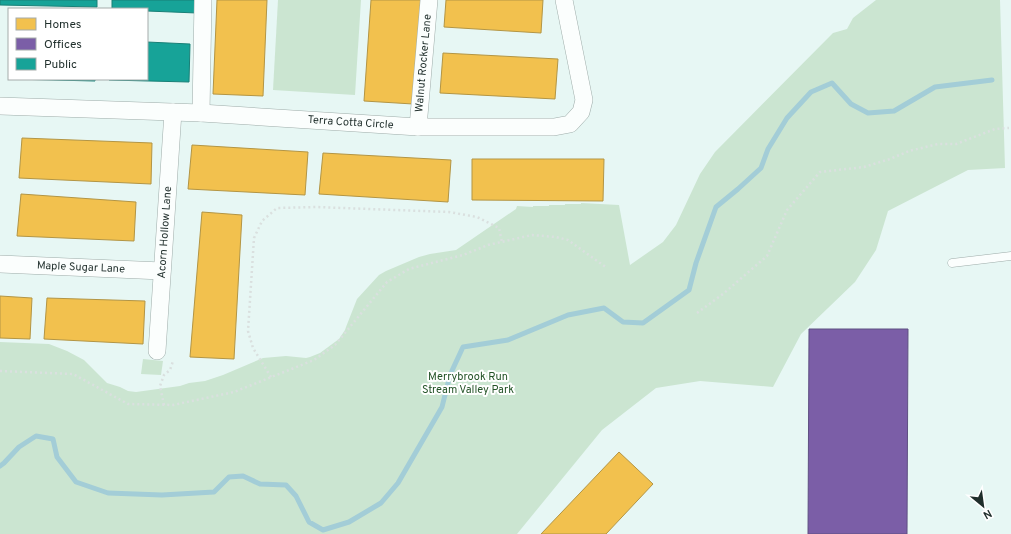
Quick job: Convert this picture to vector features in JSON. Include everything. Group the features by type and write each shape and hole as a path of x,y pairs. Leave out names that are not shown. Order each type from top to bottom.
{"street":[{"path":"201,114 203,0"},
{"name":"Walnut Rocker Lane","path":"418,127 429,0"},
{"name":"Terra Cotta Circle","path":"0,106 173,112 418,127 554,127 570,124 581,112 584,100 564,0"},
{"name":"Acorn Hollow Lane","path":"157,351 173,112"},
{"name":"Maple Sugar Lane","path":"0,264 162,271"}],"lane":[{"path":"952,263 1011,256"}],"path":[{"path":"697,314 767,256 787,210 820,172 864,167 910,151 938,144 956,144 995,130 1009,128"},
{"path":"271,377 253,348 248,331 254,238 262,221 277,208 316,207 449,212 477,217 499,228 502,242"},
{"path":"0,371 73,374 128,404 173,405 234,392 314,360 335,345 387,282 410,269 463,255 488,245 532,235 556,237 568,240 607,268"},
{"path":"164,405 160,386 164,375 170,370 173,361"}],"green space":[{"path":"278,0 361,0 355,95 273,90"},
{"name":"Merrybrook Run Stream Valley Park","path":"876,0 1000,0 1005,168 968,170 888,211 876,250 855,282 801,334 773,387 700,381 656,388 602,430 517,534 0,534 0,342 49,344 84,360 107,383 128,391 136,392 205,381 263,358 286,356 310,357 320,353 339,339 345,330 357,299 379,275 419,257 456,250 516,209 517,206 533,207 581,203 619,205 630,265 663,242 676,225 700,174 715,152 833,33 847,29 853,18"},
{"path":"143,359 163,361 161,375 141,374"}],"building: Homes":[{"path":"217,0 267,0 263,96 213,94"},
{"path":"371,0 421,0 413,104 364,101"},
{"path":"446,0 543,0 541,33 444,27"},
{"path":"443,53 558,59 555,99 440,93"},
{"path":"22,138 152,143 151,184 19,178"},
{"path":"192,145 308,152 305,195 188,189"},
{"path":"323,153 451,160 448,202 319,194"},
{"path":"472,159 604,159 603,201 472,200"},
{"path":"21,194 136,202 134,241 17,236"},
{"path":"202,212 242,215 234,359 190,357"},
{"path":"0,296 32,298 30,339 0,338"},
{"path":"47,298 145,301 143,344 44,339"},
{"path":"619,452 653,484 606,534 541,534"}],"building: Offices":[{"path":"809,329 908,329 907,534 808,534"}],"building: Public":[{"path":"0,0 97,0 97,7 0,5"},
{"path":"112,0 197,0 197,13 148,11 148,8 112,8"},
{"path":"148,42 190,44 189,82 109,80 148,80"},
{"path":"53,80 95,80 95,81"}],"waterway":[{"path":"0,466 19,447 36,436 53,439 57,457 76,482 108,493 162,495 214,492 229,477 243,476 260,484 286,485 296,496 309,522 323,530 349,522 381,503 398,483 442,407 450,375 463,347 508,340 568,315 604,308 623,322 643,323 689,290 696,263 716,207 761,168 768,149 787,118 811,92 832,83 851,104 868,113 894,111 935,87 992,80"}]}
